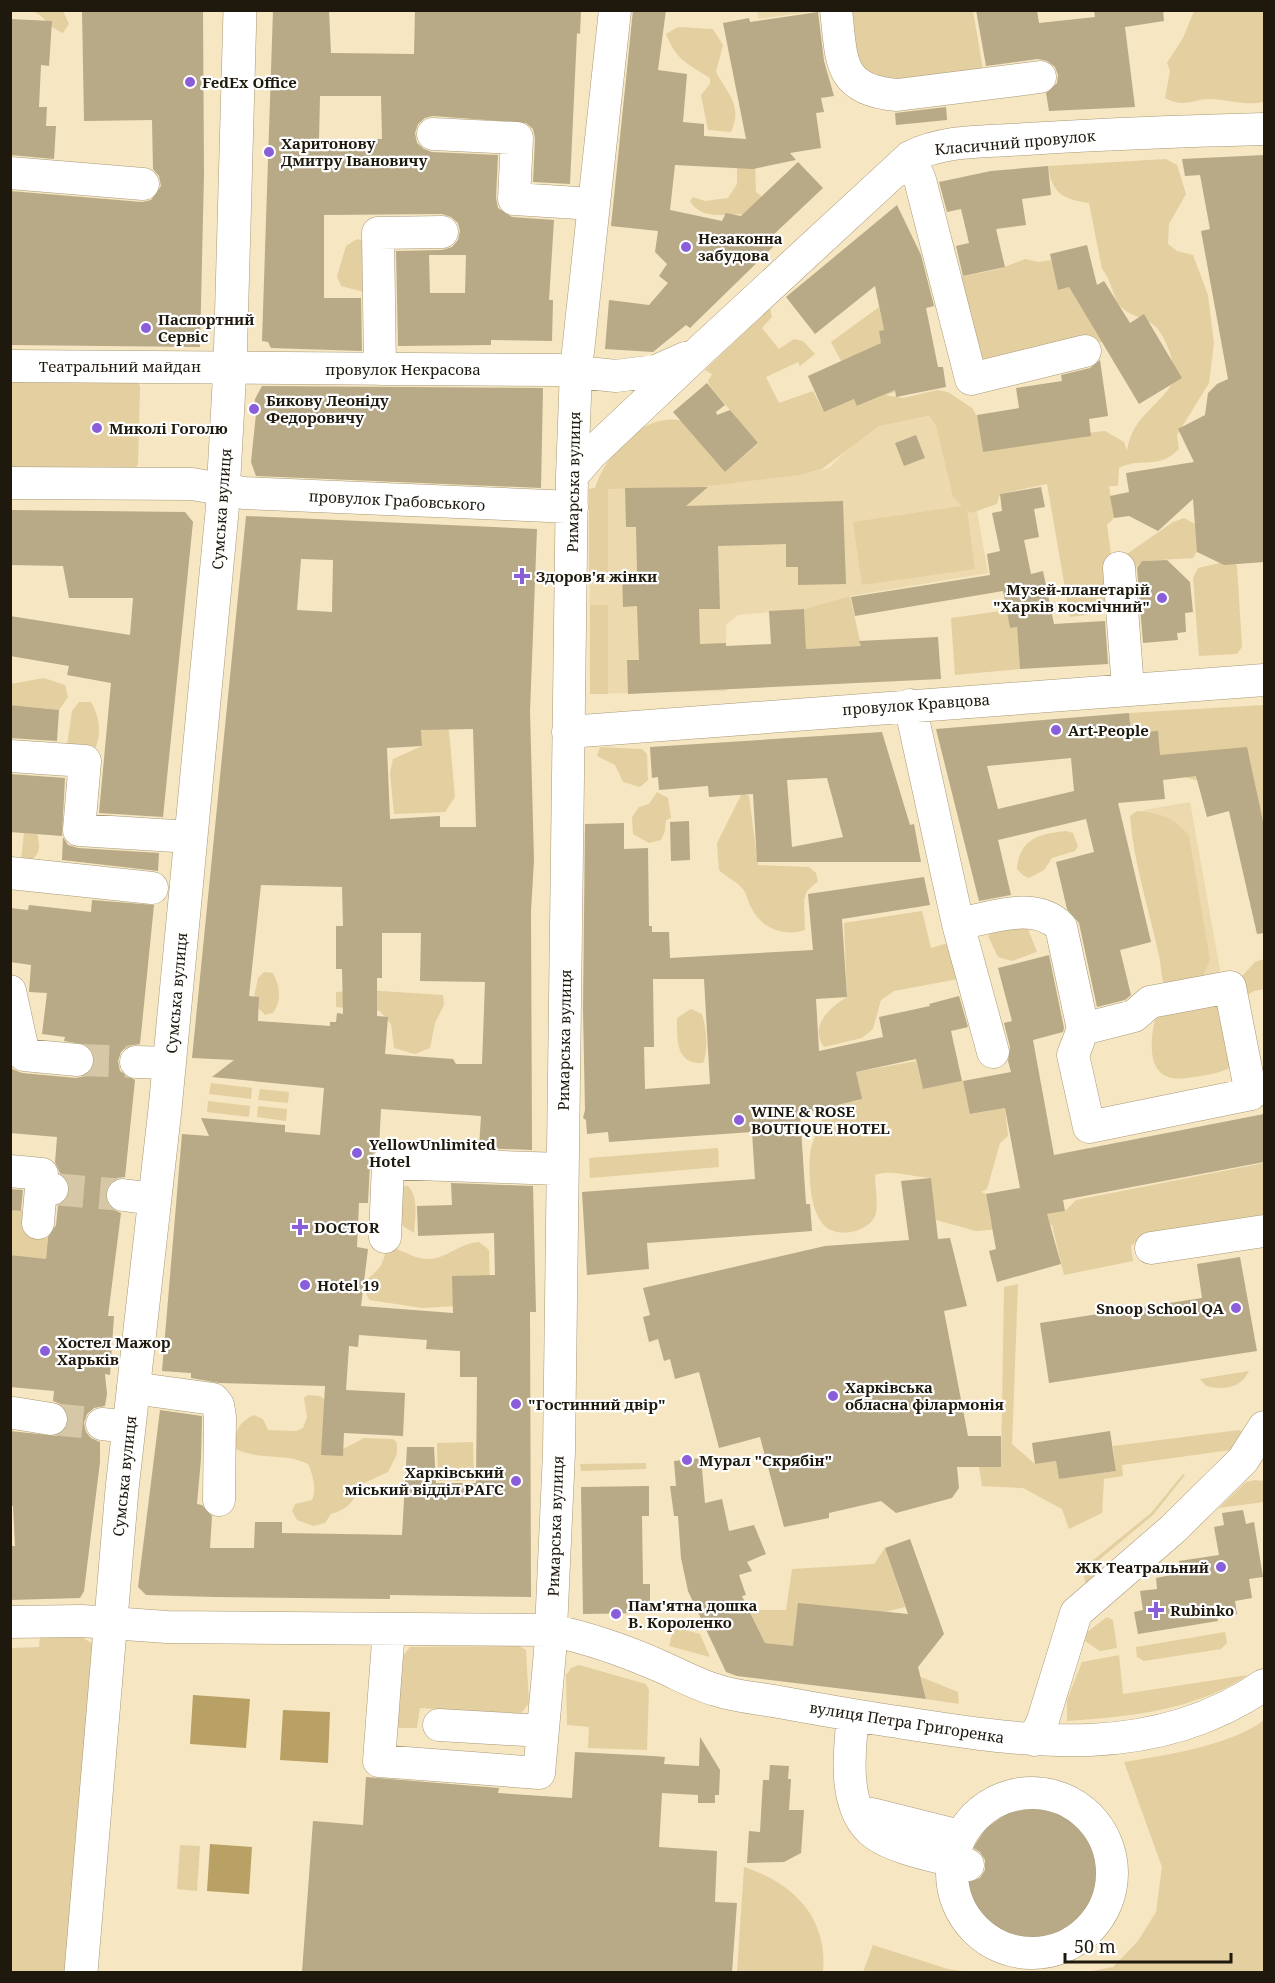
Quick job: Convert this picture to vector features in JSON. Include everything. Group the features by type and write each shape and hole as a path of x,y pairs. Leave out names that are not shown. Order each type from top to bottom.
{"main road":[{"name":"Сумська вулиця","path":"81,1972 110,1623 115,1426 133,1388 139,1197 169,1063 165,890 190,837 223,491 230,367 240,10"}],"street":[{"name":"Римарська вулиця","path":"389,1629 379,1761 539,1773 550,1630 559,1452 572,476 576,370 615,10"},
{"path":"836,10 846,71 850,78 877,93 897,95 1040,77"},
{"name":"Класичний провулок","path":"572,476 591,454 700,351 910,157 926,150 955,144 1125,133 1264,129"},
{"path":"433,134 517,138 514,200 594,204"},
{"path":"910,157 920,180 971,379 1085,351"},
{"path":"10,173 143,184"},
{"path":"380,369 378,233 442,232"},
{"name":"Класичний провулок","path":"576,370 616,376 656,371 700,351"},
{"name":"Театральний майдан","path":"10,366 230,367"},
{"name":"провулок Некрасова","path":"230,367 576,370"},
{"path":"10,483 192,484 223,491"},
{"name":"провулок Грабовського","path":"223,491 572,507"},
{"path":"1119,568 1128,689"},
{"name":"провулок Кравцова","path":"568,732 1264,680"},
{"path":"910,705 958,924 993,1052"},
{"path":"10,756 85,761 79,830 190,837"},
{"path":"10,873 165,890"},
{"path":"958,924 1036,912 1053,919 1062,927 1083,1029 1073,1055 1089,1127 1251,1094 1230,987 1150,1002 1134,1017 1083,1029"},
{"path":"10,991 24,1055 77,1060"},
{"path":"136,1062 169,1063"},
{"path":"385,1237 388,1163 562,1169"},
{"path":"10,1171 42,1174 47,1189 38,1223"},
{"path":"1151,1248 1264,1231"},
{"path":"133,1388 213,1399 218,1405 220,1417 219,1500"},
{"path":"14,1413 51,1419"},
{"path":"1034,1740 1043,1720 1076,1613 1173,1529 1230,1473 1243,1460 1264,1427"},
{"path":"10,1622 110,1623 166,1627 550,1630"},
{"name":"вулиця Петра Григоренка","path":"550,1630 574,1634 717,1691 853,1716 1034,1740 1082,1742 1152,1734 1222,1710 1264,1685"},
{"path":"853,1716 851,1783 856,1804 868,1828 877,1835 961,1851"},
{"path":"439,1725 542,1731"},
{"path":"1025,1792 1051,1795 1084,1812 1108,1846 1113,1867 1112,1887 1098,1921 1080,1937 1060,1949 1036,1952 1006,1948 978,1932 960,1910 950,1878 961,1851 982,1811 1004,1798 1025,1792"}],"shaded area":[{"path":"757,10 816,11 759,19"},
{"path":"32,11 63,11 69,24 63,33"},
{"path":"842,11 973,11 984,75 887,88 857,77"},
{"path":"1194,11 1264,11 1264,102 1244,103 1206,99 1178,103 1165,98 1170,71 1167,63 1183,38"},
{"path":"678,27 713,29 723,45 716,72 735,107 731,132 708,130 701,95 710,84 710,78 689,65 674,50 666,34"},
{"path":"1166,159 1177,165 1186,194 1169,224 1168,244 1177,251 1193,255 1208,295 1214,343 1209,383 1177,435 1179,449 1164,460 1135,463 1119,468 1118,486 1109,486 1114,518 1107,525 1119,611 1070,617 1047,484 1000,494 997,504 971,513 967,510 975,569 862,585 853,522 962,506 953,497 936,425 929,416 879,426 822,469 800,475 700,487 608,489 608,575 589,576 589,489 595,488 608,462 629,438 654,422 683,421 725,472 758,444 710,386 708,381 712,374 705,370 770,308 772,317 762,328 779,349 794,339 803,341 815,354 800,366 798,362 766,377 779,403 813,391 824,412 854,399 858,406 881,396 841,361 831,342 879,307 884,330 879,331 886,365 890,364 895,392 886,395 903,398 937,390 948,392 972,408 978,418 983,452 1005,442 1105,431 1124,442 1127,451 1138,423 1173,381 1171,356 1156,327 1123,309 1118,303 1102,269 1089,203 1065,197 1060,193 1052,183 1048,166"},
{"path":"755,162 756,192 769,202 755,226 740,214 712,215 700,211 690,201 693,197 705,201 728,198 737,184 737,166"},
{"path":"357,239 367,242 364,292 341,286 337,276 346,246"},
{"path":"1025,259 1039,262 1051,260 1055,275 1069,287 1102,342 986,370 979,369 955,278 999,269"},
{"path":"11,378 137,382 140,386 138,464 135,470 11,472"},
{"path":"959,411 988,573 850,596 804,609 738,615 726,625 727,691 590,694 589,489 800,475 829,468 854,443 881,425"},
{"path":"1184,518 1199,526 1201,545 1193,558 1142,561 1131,573 1124,556 1173,522"},
{"path":"1228,561 1234,562 1237,566 1242,647 1237,654 1199,656 1193,578 1198,568"},
{"path":"850,596 861,646 806,649 804,609"},
{"path":"590,605 608,605 608,694 590,694"},
{"path":"1007,610 1010,628 1017,627 1020,669 955,675 951,618"},
{"path":"44,678 65,685 68,697 59,710 11,705 11,684"},
{"path":"79,702 91,702 96,714 99,732 94,751 67,745 72,711"},
{"path":"1264,705 1264,906 1241,828 1206,783 1166,772 1131,735 1129,713"},
{"path":"426,720 448,720 455,797 445,812 394,814 390,773 393,759 422,746 421,732"},
{"path":"600,747 642,749 647,754 648,780 640,787 623,782 615,765 597,756"},
{"path":"657,792 668,798 671,818 666,820 661,840 649,843 633,834 632,817 639,807 649,804"},
{"path":"742,793 749,796 758,865 809,867 816,873 818,881 807,891 804,900 805,930 782,932 762,922 756,916 742,888 719,870 717,843"},
{"path":"1190,802 1221,976 1174,984 1144,810"},
{"path":"1137,811 1152,813 1173,821 1189,836 1210,960 1198,987 1166,988 1164,984 1132,834 1130,816"},
{"path":"1066,831 1073,833 1078,846 1075,851 1052,858 1044,870 1029,878 1017,869 1022,850 1032,840 1039,836"},
{"path":"24,833 37,834 38,838 38,853 30,861 21,860"},
{"path":"922,911 931,948 951,942 958,979 894,991 881,1000 873,1029 862,1038 824,1047 819,1032 823,1018 847,997 844,923"},
{"path":"1015,925 1028,929 1037,952 1012,961 998,957 988,936 999,927"},
{"path":"1264,959 1264,989 1254,991 1244,997 1237,1064 1219,1072 1190,1078 1175,1079 1163,1075 1157,1069 1152,1052 1156,1016 1234,985 1255,962"},
{"path":"264,972 273,973 279,993 278,1003 273,1013 265,1015 253,1002 258,978"},
{"path":"366,990 443,995 444,1005 435,1023 430,1048 415,1054 394,1048 391,1024 380,1011 336,1007 336,992"},
{"path":"691,1009 702,1014 706,1032 703,1063 687,1060 682,1055 678,1042 677,1018"},
{"path":"916,1061 923,1089 963,1081 972,1114 1005,1108 1008,1136 1000,1143 987,1189 981,1192 986,1194 991,1224 1065,1211 1076,1200 1264,1163 1264,1216 1139,1239 1131,1246 1133,1261 1064,1275 1052,1225 976,1231 936,1220 931,1178 881,1173 875,1175 877,1199 873,1220 852,1232 843,1233 828,1228 822,1223 814,1208 810,1172 811,1149 827,1107 860,1100 856,1072"},
{"path":"211,1083 252,1088 251,1099 209,1094"},
{"path":"260,1089 289,1092 288,1103 258,1100"},
{"path":"208,1101 250,1106 249,1117 207,1112"},
{"path":"258,1106 287,1109 286,1121 257,1117"},
{"path":"718,1148 719,1167 590,1178 589,1158"},
{"path":"10,1178 27,1179 48,1229 46,1261 11,1255 11,1210 23,1211 26,1189 11,1187"},
{"path":"408,1186 415,1202 414,1233 398,1223 400,1187"},
{"path":"479,1242 489,1250 490,1289 474,1305 422,1308 370,1300 366,1293 365,1284 381,1265 387,1246 419,1258 429,1259"},
{"path":"1018,1284 1012,1444 1035,1464 1056,1461 1059,1479 1116,1471 1113,1446 1239,1430 1245,1434 1238,1449 1122,1465 1123,1476 1104,1479 1102,1513 1069,1529 1062,1509 1023,1488 982,1486 979,1467 1001,1467 1004,1287"},
{"path":"1249,1371 1241,1382 1225,1388 1206,1386 1200,1379"},
{"path":"308,1395 320,1396 328,1402 334,1445 343,1449 364,1438 393,1439 397,1443 397,1454 388,1472 362,1484 347,1507 331,1514 325,1523 313,1526 297,1520 292,1511 295,1504 312,1500 314,1482 308,1464 290,1458 254,1455 236,1449 238,1428 254,1415 263,1419 268,1430 296,1431 303,1428 307,1417 304,1398"},
{"path":"473,1442 474,1481 438,1481 437,1443"},
{"path":"646,1463 646,1469 581,1471 580,1464"},
{"path":"1183,1474 1185,1475 1153,1515 1093,1565 1105,1579 1088,1593 1082,1569 1151,1513"},
{"path":"1264,1481 1264,1502 1219,1508 1246,1482"},
{"path":"885,1548 905,1607 885,1612 816,1605 793,1646 765,1643 749,1610 786,1610 792,1569 874,1564"},
{"path":"1107,1617 1113,1620 1117,1648 1100,1651 1085,1641 1087,1632"},
{"path":"674,1627 700,1634 710,1657 669,1646"},
{"path":"1225,1632 1227,1643 1221,1649 1144,1661 1137,1657 1136,1647"},
{"path":"40,1636 79,1636 92,1643 93,1651 66,1972 11,1972 11,1648 39,1647"},
{"path":"519,1646 526,1650 529,1703 519,1716 420,1708 417,1728 397,1728 400,1660 410,1647"},
{"path":"1119,1655 1123,1694 1248,1675 1206,1696 1161,1710 1067,1721 1067,1700 1082,1662"},
{"path":"579,1665 646,1684 649,1690 647,1750 588,1748 589,1727 567,1725 566,1675 571,1668"},
{"path":"921,1677 958,1692 959,1704 926,1699"},
{"path":"193,1695 250,1699 246,1748 190,1744"},
{"path":"283,1710 330,1712 328,1763 280,1760"},
{"path":"1264,1720 1264,1972 1087,1972 1113,1967 1138,1941 1156,1912 1162,1867 1124,1762 1216,1743 1234,1737"},
{"path":"210,1844 252,1847 249,1894 207,1891"},
{"path":"180,1845 200,1846 197,1891 177,1889"},
{"path":"744,1867 778,1882 804,1905 820,1935 823,1972 737,1972"},
{"path":"873,1945 948,1969 969,1972 863,1972"}],"building":[{"path":"82,10 203,10 204,174 200,347 10,345 10,191 142,202 151,200 161,186 159,176 153,169 152,120 84,121"},
{"path":"273,10 329,10 331,53 414,54 415,10 581,10 580,34 577,33 570,184 533,182 535,138 533,129 526,123 433,116 425,118 418,124 415,133 417,143 432,152 498,155 496,198 498,208 512,217 554,220 549,300 553,300 552,341 491,340 491,345 398,346 396,251 442,250 452,247 458,240 460,231 458,223 442,214 324,215 324,298 361,298 362,351 271,348 268,342 262,341","holes":["320,96 381,96 382,139 319,140","429,255 466,255 465,293 430,293"]},
{"path":"633,10 666,10 658,70 687,74 683,122 704,124 704,136 746,139 723,23 749,18 750,22 818,12 824,61 834,96 821,98 824,112 816,113 821,148 790,153 796,160 753,169 675,165 670,210 722,221 726,213 741,216 798,162 823,188 770,238 776,244 690,328 686,325 653,352 605,349 609,300 649,305 668,283 659,276 667,264 655,252 658,231 611,226"},
{"path":"976,10 1037,10 1039,23 1095,17 1094,10 1163,10 1164,21 1125,27 1135,107 1049,111 1046,93 1057,83 1058,75 1055,67 1047,61 1038,59 986,66"},
{"path":"10,19 52,21 49,66 41,65 39,107 47,107 46,126 56,126 54,159 10,155"},
{"path":"946,107 947,120 896,125 895,113"},
{"path":"1264,155 1264,562 1224,565 1197,552 1193,499 1158,531 1129,516 1114,518 1110,496 1129,492 1126,473 1194,462 1178,429 1205,415 1208,393 1217,384 1228,379 1201,231 1210,229 1200,175 1185,176 1182,159"},
{"path":"1048,166 1051,195 1022,199 1026,225 996,229 1005,267 963,276 956,246 969,243 961,209 947,212 939,182 991,171"},
{"path":"897,205 921,255 934,306 926,308 938,367 943,367 946,387 896,397 895,390 857,406 854,399 824,412 808,376 881,343 879,331 884,330 875,286 815,334 786,297"},
{"path":"1087,245 1097,285 1104,281 1130,323 1144,314 1182,378 1139,404 1069,287 1058,290 1050,254"},
{"path":"1100,360 1108,416 1089,419 1091,436 983,452 977,415 1019,408 1016,388 1062,381 1061,375 1090,368"},
{"path":"707,383 725,405 716,412 717,415 730,410 758,443 725,472 673,412"},
{"path":"262,386 543,388 541,488 256,476 251,462 256,414 254,414 255,399"},
{"path":"916,435 925,458 904,466 895,443"},
{"path":"708,487 686,506 843,501 846,584 798,585 798,567 786,567 786,544 718,546 720,609 699,609 700,644 726,643 726,646 771,644 769,611 804,609 806,649 861,646 859,641 938,637 941,679 628,694 627,660 639,660 637,606 623,607 622,572 637,572 636,527 626,527 625,488"},
{"path":"1041,487 1045,507 1034,509 1039,537 1024,540 1031,574 1043,571 1054,624 1105,621 1108,664 1020,669 1017,627 1010,628 1003,591 855,616 851,597 990,575 987,554 1000,551 992,513 1002,511 1000,494"},
{"path":"10,510 185,512 193,522 163,817 99,813 111,683 67,675 69,666 10,656 10,616 130,635 133,598 69,598 63,566 10,565"},
{"path":"246,516 537,529 530,711 534,860 531,911 532,1150 479,1148 481,1116 381,1109 379,1148 373,1154 370,1162 368,1203 359,1203 357,1247 368,1249 361,1306 453,1313 452,1276 495,1275 494,1233 418,1236 417,1206 452,1205 451,1183 533,1186 536,1312 530,1312 531,1597 390,1595 390,1599 214,1597 146,1595 138,1587 160,1410 202,1416 197,1504 202,1505 212,1516 210,1548 254,1548 255,1522 282,1522 282,1533 402,1535 407,1447 434,1447 436,1483 476,1483 477,1377 460,1377 460,1351 426,1349 427,1340 359,1335 358,1347 349,1346 346,1390 405,1393 403,1436 344,1433 343,1456 321,1455 325,1386 219,1383 191,1378 191,1373 162,1371 182,1134 209,1136 201,1118 285,1125 285,1132 320,1135 324,1088 212,1077 234,1060 192,1058","holes":["301,559 333,560 332,612 297,610","473,729 476,827 440,827 440,816 390,819 387,748 422,746 421,730","261,885 342,887 343,926 336,926 336,969 342,969 343,1014 337,1013 336,1022 330,1022 330,1026 258,1021 259,997 249,996","382,933 421,933 420,981 485,982 482,1064 456,1064 453,1059 385,1054 388,1017 377,1016 377,978 382,978"]},
{"name":"Музей-планетарій \"Харків космічний\"","path":"1167,560 1190,582 1193,612 1185,613 1186,632 1177,633 1178,640 1143,643 1137,568 1142,561"},
{"path":"10,705 59,710 57,741 10,738"},
{"path":"1129,713 1131,733 1158,731 1160,755 1247,747 1264,826 1264,933 1257,934 1229,811 1207,817 1196,776 1163,780 1165,799 1118,803 1151,942 1120,950 1131,995 1125,1000 1097,1007 1079,923 1067,909 1056,862 1094,852 1086,819 998,840 1011,895 979,901 936,729","holes":["1071,758 1074,791 998,809 987,766"]},
{"path":"882,732 910,825 914,824 921,862 757,862 753,794 709,797 708,786 659,790 658,777 652,778 650,747","holes":["827,778 843,837 792,847 787,780"]},
{"path":"10,774 65,778 62,836 10,832"},
{"path":"689,821 690,860 671,861 670,822"},
{"path":"624,823 624,849 648,848 649,926 652,926 652,932 669,932 670,958 813,950 808,894 924,877 930,905 842,919 847,997 816,999 819,1051 883,1037 879,1017 930,1006 929,1004 959,996 968,1027 951,1031 962,1081 923,1089 916,1059 856,1072 862,1099 800,1114 806,1204 810,1204 812,1231 647,1243 649,1269 587,1275 582,1192 755,1179 752,1132 609,1142 608,1132 587,1134 586,1120 583,1118 585,1110 583,1009 585,824","holes":["653,979 704,979 710,1084 645,1089 644,1047 654,1047"]},
{"path":"63,837 68,845 78,848 159,853 158,871 62,860"},
{"path":"92,900 154,905 140,1044 127,1046 121,1052 118,1061 120,1071 135,1080 125,1177 117,1178 109,1184 105,1193 112,1209 121,1213 108,1316 114,1316 110,1375 105,1374 107,1394 105,1406 94,1408 87,1414 84,1423 86,1432 91,1438 100,1442 100,1462 84,1591 80,1598 10,1600 10,1546 15,1546 13,1506 10,1505 10,1431 57,1436 65,1430 69,1421 68,1413 63,1405 53,1401 54,1391 10,1387 10,1255 46,1259 48,1237 56,1225 58,1206 66,1200 70,1190 68,1181 60,1173 55,1162 57,1137 10,1133 10,1068 22,1073 76,1078 85,1076 91,1071 95,1061 93,1052 87,1045 64,1041 65,1037 42,1034 47,993 29,992 31,965 10,962 10,908 28,910 29,905 91,912"},
{"path":"1049,955 1064,1028 1063,1032 1033,1040 1054,1155 1264,1114 1264,1162 1063,1200 1065,1211 1047,1214 1061,1264 997,1282 989,1251 996,1249 986,1194 1020,1188 1005,1108 970,1114 963,1081 1011,1072 1008,1061 1010,1047 1004,1023 1012,1021 998,968"},
{"name":"Харківська обласна філармонія","path":"931,1178 938,1239 950,1238 967,1306 944,1311 968,1436 1001,1436 1001,1467 957,1467 959,1488 952,1498 896,1513 881,1501 829,1513 829,1518 784,1527 760,1437 719,1448 699,1372 675,1379 670,1359 664,1361 658,1339 649,1342 643,1317 650,1315 643,1288 825,1246 909,1240 901,1181"},
{"path":"10,1189 23,1190 21,1211 10,1210"},
{"path":"1240,1257 1257,1351 1049,1383 1040,1323 1202,1298 1197,1264"},
{"path":"1110,1431 1116,1471 1059,1479 1056,1461 1035,1464 1032,1443"},
{"path":"701,1458 705,1503 722,1499 729,1531 754,1525 766,1554 747,1562 752,1571 739,1575 746,1595 742,1596 765,1643 793,1646 798,1603 908,1614 885,1548 910,1539 944,1634 918,1667 926,1699 737,1676 726,1672 688,1591 681,1558 678,1516 674,1516 670,1486 676,1486 674,1461"},
{"path":"649,1486 649,1516 642,1516 643,1584 650,1584 650,1613 583,1614 581,1487"},
{"name":"ЖК Театральний","path":"1243,1510 1246,1524 1254,1522 1263,1577 1249,1579 1252,1598 1235,1601 1237,1614 1217,1617 1218,1621 1138,1634 1134,1612 1143,1610 1140,1591 1157,1589 1156,1578 1181,1573 1179,1561 1219,1555 1214,1527 1224,1525 1222,1513"},
{"path":"700,1737 720,1770 719,1795 715,1795 715,1803 698,1803 698,1795 662,1793 659,1847 717,1851 715,1902 737,1903 732,1972 302,1972 313,1821 363,1825 366,1777 499,1788 498,1793 572,1798 575,1752 665,1757 664,1764 699,1766"},
{"path":"770,1765 789,1766 788,1779 791,1779 789,1810 804,1810 801,1853 784,1862 747,1863 749,1831 760,1832 763,1780 769,1780"},
{"path":"1034,1808 1060,1813 1082,1828 1097,1850 1101,1876 1095,1902 1079,1923 1057,1937 1030,1941 1005,1934 984,1918 971,1898 968,1882 980,1878 985,1870 985,1860 980,1852 973,1848 986,1828 1008,1813"}],"tunnel":[{"path":"77,1060 136,1062"},
{"path":"52,1189 123,1195"},
{"path":"51,1419 102,1424"}],"place":[{"name":"FedEx Office","path":"190,82"},
{"name":"Харитонову Дмитру Івановичу","path":"269,152"},
{"name":"Незаконна забудова","path":"686,247"},
{"name":"Паспортний Сервіс","path":"146,328"},
{"name":"Бикову Леоніду Федоровичу","path":"254,409"},
{"name":"Миколі Гоголю","path":"97,428"},
{"name":"Здоров'я жінки","path":"522,576"},
{"name":"Музей-планетарій \"Харків космічний\"","path":"1162,598"},
{"name":"Art-People","path":"1056,730"},
{"name":"WINE & ROSE BOUTIQUE HOTEL","path":"739,1120"},
{"name":"YellowUnlimited Hotel","path":"357,1153"},
{"name":"DOCTOR","path":"300,1227"},
{"name":"Hotel 19","path":"305,1285"},
{"name":"Snoop School QA","path":"1236,1308"},
{"name":"Хостел Мажор Харьків","path":"45,1351"},
{"name":"Харківська обласна філармонія","path":"833,1396"},
{"name":"\"Гостинний двір\"","path":"516,1404"},
{"name":"Мурал \"Скрябiн\"","path":"687,1460"},
{"name":"Харківський міський відділ РАГС","path":"516,1481"},
{"name":"ЖК Театральний","path":"1221,1567"},
{"name":"Rubinko","path":"1156,1610"},
{"name":"Пам'ятна дошка В. Короленко","path":"616,1614"}]}
